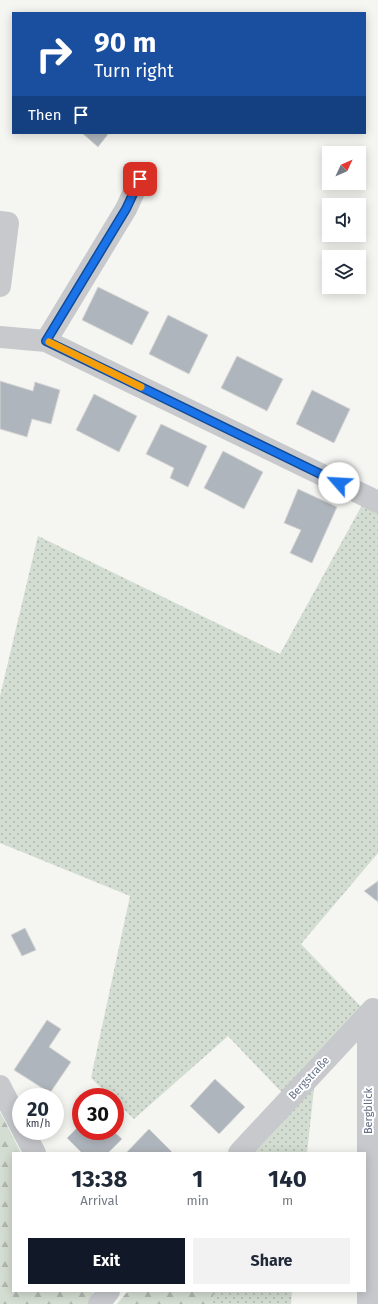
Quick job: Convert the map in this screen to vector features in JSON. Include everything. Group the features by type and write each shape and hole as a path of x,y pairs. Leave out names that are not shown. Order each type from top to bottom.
{"street":[{"path":"46,341 126,209 140,179"},
{"path":"0,222 8,223 0,286"},
{"path":"0,337 46,341 378,502"},
{"name":"Bergstraße","path":"240,1152 373,1009"},
{"name":"Bergblick","path":"368,1304 373,1009"},
{"path":"0,1086 12,1109"},
{"path":"28,1140 34,1152"},
{"path":"99,1304 109,1292"}],"green space":[{"path":"367,496 378,502 378,853 301,944 368,1014 316,1070 307,1152 249,1152 289,1100 228,1036 134,1119 124,1110 124,1088 102,1088 91,1078 130,896 0,843 0,696 38,536 280,654"},
{"path":"0,1112 12,1135 12,1140 14,1140 20,1152 12,1152 12,1292 92,1292 103,1304 0,1304"},
{"path":"127,1292 214,1292 211,1304 117,1304"},
{"path":"214,1292 292,1292 291,1304 211,1304"}],"building":[{"path":"83,134 108,134 98,147"},
{"path":"98,287 149,312 132,345 82,320"},
{"path":"168,315 208,335 189,374 149,354"},
{"path":"237,356 283,379 267,411 221,388"},
{"path":"0,381 33,391 35,382 60,390 51,424 32,419 27,437 0,429"},
{"path":"312,390 350,409 334,443 296,424"},
{"path":"94,394 137,416 119,452 76,430"},
{"path":"161,424 207,446 188,487 170,478 174,468 146,454"},
{"path":"223,451 263,472 244,509 204,488"},
{"path":"298,489 337,507 312,563 290,553 301,530 284,523"},
{"path":"378,881 378,902 364,891"},
{"path":"25,928 36,950 22,956 11,935"},
{"path":"47,1020 61,1029 49,1047 71,1062 53,1088 42,1088 14,1070"},
{"path":"215,1079 245,1107 219,1134 190,1106"},
{"path":"149,1129 172,1152 127,1152"},
{"path":"72,1133 72,1140 121,1140 109,1152 81,1152 67,1138"}],"slow traffic":[{"path":"49,342 141,387"}],"route":[{"path":"140,179 126,209 46,341 339,483"}]}
